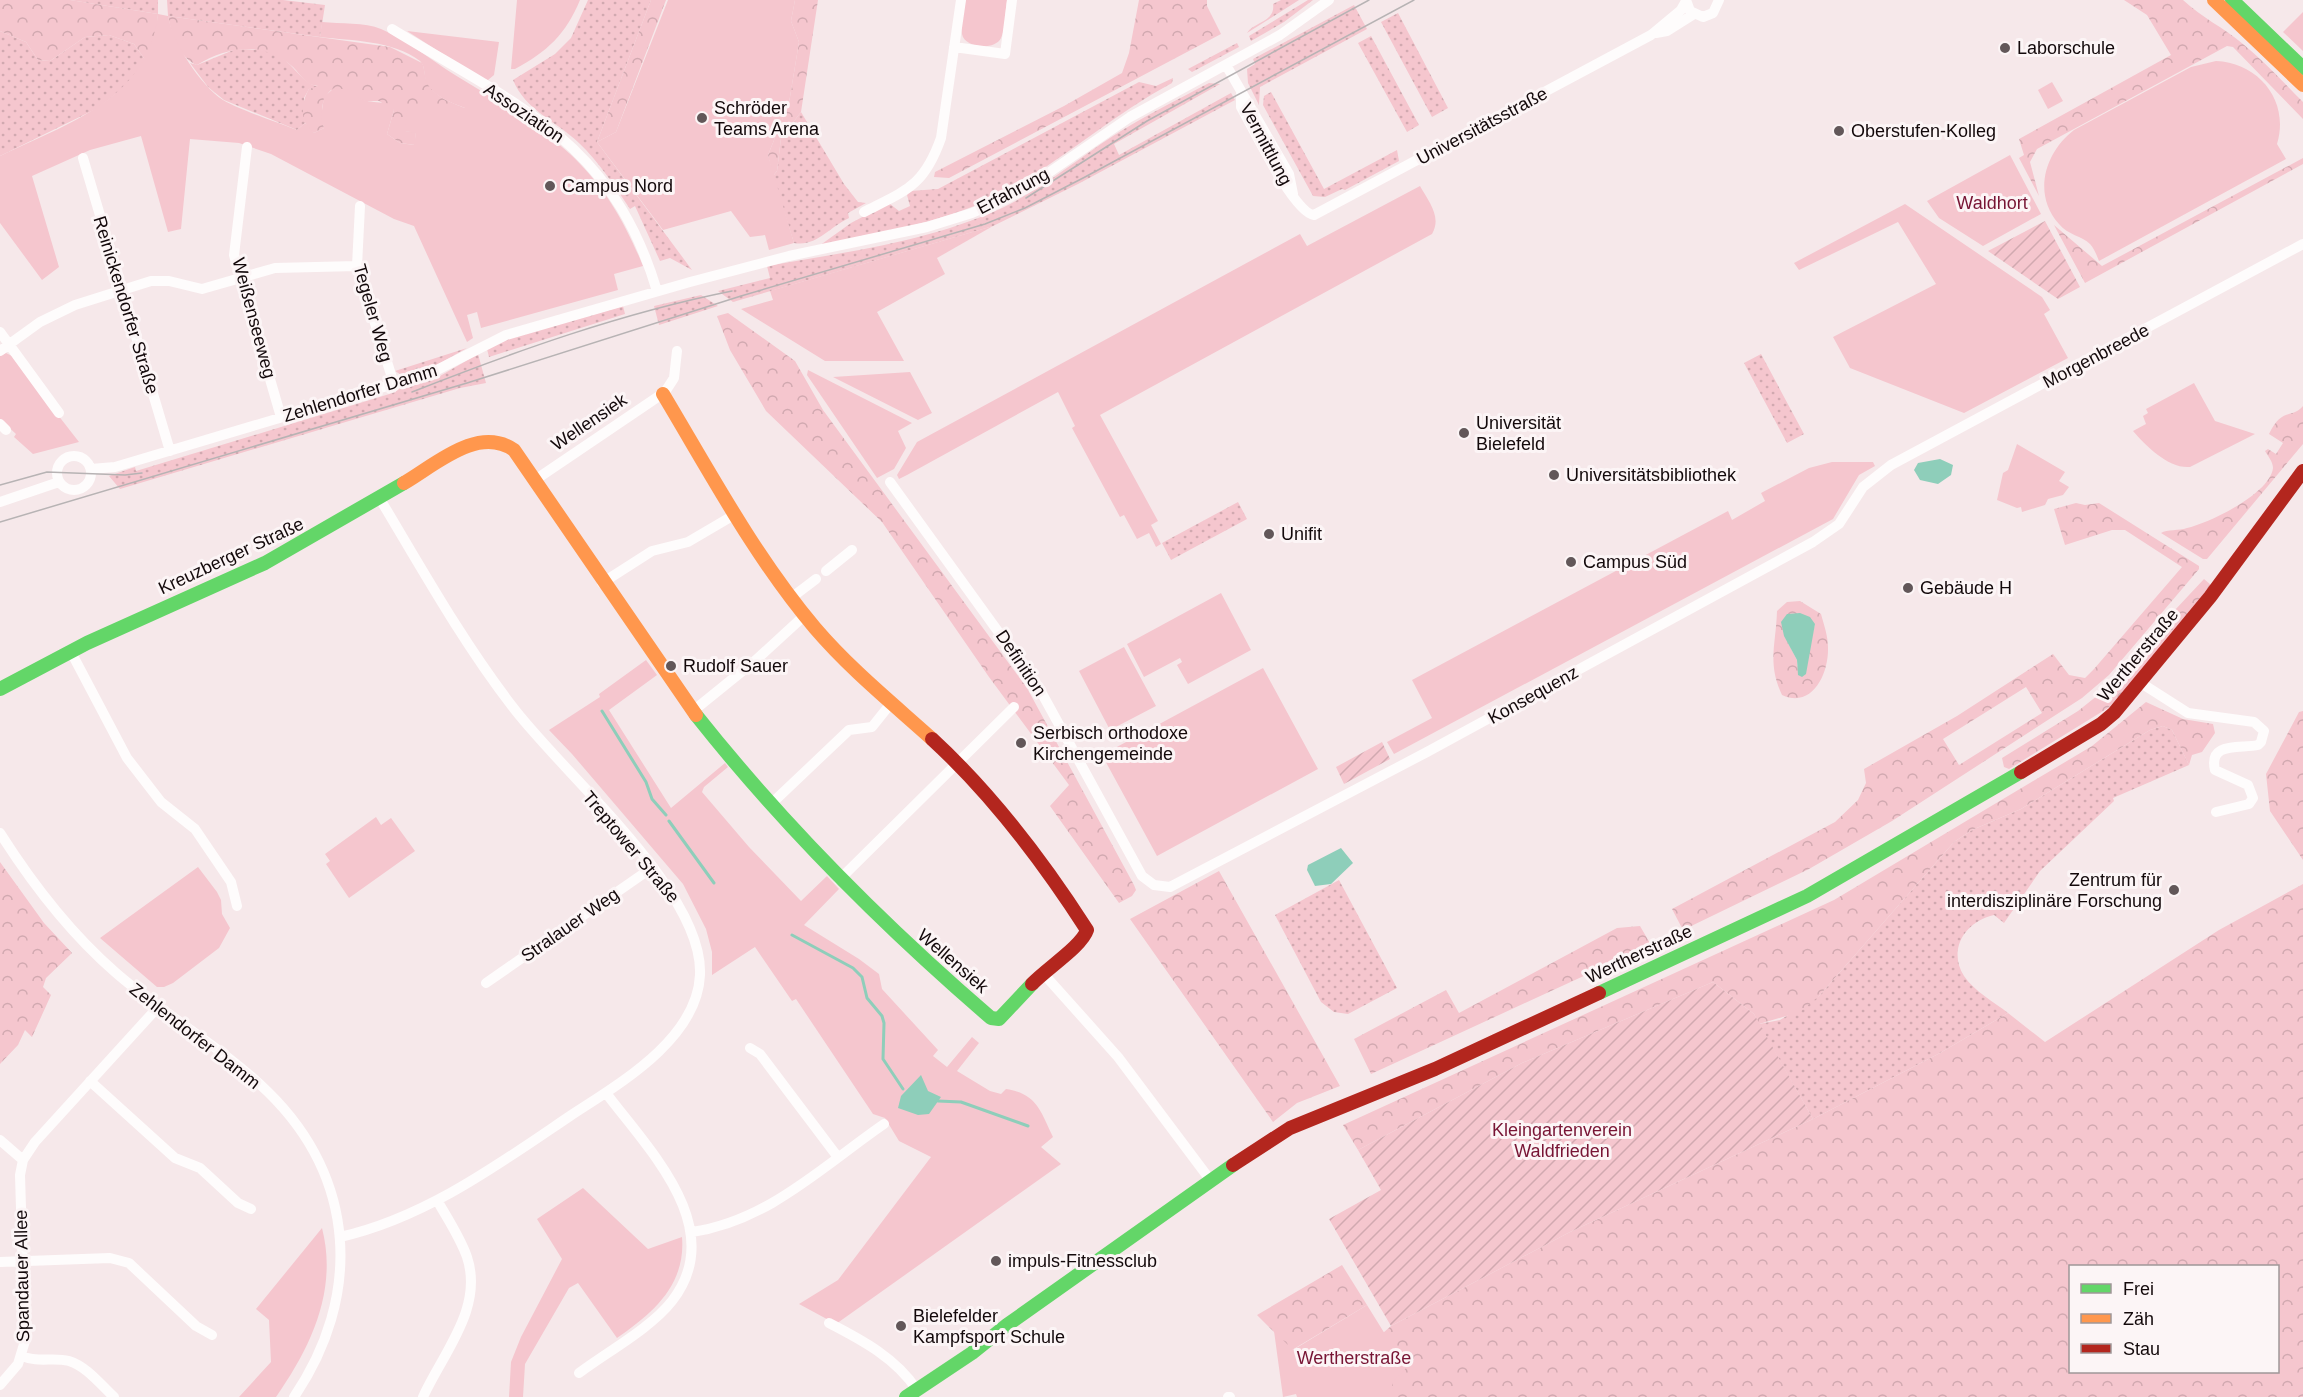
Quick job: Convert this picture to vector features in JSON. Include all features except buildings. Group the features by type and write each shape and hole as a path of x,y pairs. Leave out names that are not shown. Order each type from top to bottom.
{"street":[{"path":"864,212 898,199 919,181 933,160 941,138 961,0"},
{"path":"954,47 1005,54 1012,0"},
{"name":"Erfahrung","path":"657,291 789,256 927,228 972,213 1025,189 1130,117 1280,34 1329,0"},
{"path":"1686,0 1694,14"},
{"name":"Universitätsstraße","path":"1307,213 1320,213 1656,33 1680,10 1686,0"},
{"name":"Universitätsstraße","path":"1656,33 1667,31 1694,14 1703,17 1713,13 1719,0"},
{"path":"2214,0 2303,85"},
{"path":"2232,0 2303,68"},
{"name":"Assoziation","path":"392,29 534,116 588,162 612,191 632,225 646,256 657,291"},
{"name":"Vermittlung","path":"1226,65 1284,166 1293,194 1307,213"},
{"name":"Weißenseeweg","path":"247,147 234,255 281,417"},
{"name":"Reinickendorfer Straße","path":"82,158 170,451"},
{"name":"Tegeler Weg","path":"360,206 357,266 394,384"},
{"name":"Morgenbreede","path":"1888,467 2303,244"},
{"path":"4,347 58,313 122,289 160,280 202,289 275,268 357,266"},
{"name":"Zehlendorfer Damm","path":"91,469 115,467 431,373 506,335 657,291"},
{"path":"0,332 4,347 59,413"},
{"path":"663,394 674,378 677,351"},
{"name":"Wellensiek","path":"471,444 487,440 504,443 519,455 535,480 602,583 693,711 770,805 839,880 916,954 995,1020 1002,1017 1042,972 1084,940 1087,930 1005,816 958,763 827,640 791,598 734,515 663,394 535,480"},
{"name":"Kreuzberger Straße","path":"0,689 70,650 235,578 380,499 471,444"},
{"path":"68,456 83,458 91,469 90,479 83,488 72,490 59,482 57,466 68,456"},
{"name":"Konsequenz","path":"1154,885 1161,888 1177,885 1813,542 1839,524 1863,487 1888,467"},
{"name":"Wertherstraße","path":"911,1393 1211,1181 1290,1128 1435,1069 1845,876 2101,724 2141,683 2298,481 2303,471"},
{"path":"0,502 59,482"},
{"name":"Definition","path":"890,482 1039,688 1142,876 1154,885"},
{"name":"Treptower Straße","path":"340,1237 390,1223 437,1200 503,1161 606,1092 665,1046 681,1027 692,1006 700,977 698,950 693,932 682,909 653,867 512,707 450,615 380,499"},
{"path":"602,583 652,551 688,542 734,515"},
{"path":"826,571 852,550"},
{"path":"791,598 816,579"},
{"path":"693,711 756,660 805,615"},
{"path":"70,650 127,758 161,802 195,829 231,882 237,906"},
{"path":"2141,683 2188,713 2254,722 2264,731 2258,745 2226,747 2218,753 2214,762 2215,770 2248,784 2253,798 2249,804 2216,812"},
{"path":"770,805 849,730 872,727 892,702"},
{"path":"839,880 1014,707"},
{"name":"Zehlendorfer Damm","path":"0,833 25,873 68,927 115,973 235,1063 284,1109 313,1150 327,1177 336,1206 340,1237 338,1288 330,1326 316,1359 294,1397"},
{"name":"Stralauer Weg","path":"486,983 653,867"},
{"path":"1042,972 1125,1065 1211,1181"},
{"path":"0,1140 23,1160 35,1142 158,1007"},
{"path":"750,1048 760,1054 837,1156"},
{"path":"90,1082 175,1158 200,1168 238,1203 251,1209"},
{"path":"579,1374 656,1317 672,1301 688,1271 692,1233 684,1207 673,1184 606,1092"},
{"path":"692,1233 724,1226 761,1211 884,1124"},
{"name":"Spandauer Allee","path":"0,1384 22,1356 25,1341 20,1186 23,1160"},
{"path":"423,1397 469,1305 472,1279 467,1257 437,1200"},
{"path":"0,1262 110,1258 129,1263 196,1326 212,1335"},
{"path":"829,1323 882,1354 904,1373 911,1393"},
{"path":"22,1356 32,1360 70,1362 81,1367 114,1397"}],"green space":[{"path":"0,0 70,0 158,14 156,36 146,61 134,44 109,35 85,37 50,61 38,60 26,42 0,31"},
{"path":"70,0 158,0 158,14"},
{"path":"167,0 283,0 325,5 320,37 168,16"},
{"path":"517,0 580,0 562,32 546,49 526,63 511,69"},
{"path":"588,0 651,0 597,142 692,270 670,258 660,261 635,206 630,209 586,150 525,100 513,80 555,54 571,38"},
{"path":"651,0 666,0 616,132 597,142"},
{"name":"Schröder Teams Arena","path":"668,0 795,0 791,21 799,42 789,103 768,155 794,243 769,250 765,235 750,237 731,211 663,230 597,142 616,132"},
{"path":"795,0 818,0 801,112 781,138 777,171 773,176 768,155 789,103 799,42 791,21"},
{"path":"965,0 1007,0 1004,29 998,42 993,45 980,46 964,39 961,26"},
{"path":"1139,0 1207,0 1207,6 1221,34 949,178 934,177 935,172 1064,106 1122,73 1129,53"},
{"path":"1281,0 1299,0 1247,33 1268,18 1273,10 1273,4"},
{"path":"1308,0 1313,0 1284,22 1251,41 1249,36"},
{"path":"2124,0 2183,0 2235,38 2273,72 2303,102 2303,119 2233,47 2227,46 2037,149 2030,162 2039,196 2019,158 2024,155 2019,139 2171,55 2147,15"},
{"path":"1354,5 1367,29 1260,87 1259,105 1248,83 1247,69 1255,64 1253,59"},
{"path":"2303,12 2303,51 2283,32"},
{"path":"1398,13 1448,108 1432,117 1381,22"},
{"path":"158,14 168,16 175,38 189,63 205,84 223,100 297,130 305,123 314,133 324,128 321,117 324,97 334,88 351,90 363,100 391,104 394,110 387,134 400,143 414,145 416,133 405,131 408,104 464,112 465,108 434,92 426,80 422,63 409,54 385,45 320,37 322,22 368,25 391,34 518,114 568,152 609,199 643,266 614,274 618,290 481,328 477,312 467,315 473,338 467,342 414,226 394,219 271,154 239,143 190,139 181,229 168,232 141,136 90,150 32,176 59,267 42,280 0,223 0,156 77,119 101,105 122,88 139,68 151,43"},
{"path":"168,16 390,47 422,63 430,87 443,98 465,108 465,112 405,131 416,132 415,145 400,143 387,134 394,110 379,101 365,101 331,90 323,103 324,128 314,133 306,124 303,106 309,89 318,86 307,82 282,59 258,50 234,50 197,65 181,51 171,30"},
{"path":"0,31 26,42 38,60 50,61 85,37 109,35 134,44 146,61 124,87 98,108 0,156"},
{"path":"407,31 499,42 494,75 488,80 482,79"},
{"path":"1371,36 1419,125 1407,132 1358,43"},
{"path":"1237,43 1239,47 1192,72 1188,69"},
{"path":"236,49 274,53 285,60 309,83 321,87 309,89 304,98 305,123 297,130 224,100 208,87 190,63 197,65"},
{"path":"2216,61 2232,63 2246,69 2268,87 2279,113 2280,128 2277,144 2286,159 2099,261 2090,244 2059,224 2046,200 2044,187 2046,174 2049,162 2056,150 2074,130 2191,67"},
{"path":"1173,78 1172,83 1127,110 1041,170 995,197 931,221 819,246 851,223 885,205 890,204 899,211 910,206 907,195 910,191 938,189 1139,82 1156,86"},
{"path":"2052,82 2063,101 2048,109 2038,90"},
{"path":"1209,83 1220,84 1114,144 1119,155 1231,93 1235,100 1078,184 993,226 733,302 718,291 770,278 767,266 886,245 974,220 1017,200 1125,129"},
{"path":"1271,92 1324,189 1397,150 1399,161 1345,190 1342,189 1325,197 1313,196 1263,105 1264,96"},
{"path":"801,112 844,184 858,202 866,203 848,213 849,218 816,239 794,243 773,176 777,171 781,138"},
{"name":"Waldhort","path":"2010,155 2041,214 1983,246 1939,218 1927,201"},
{"path":"2303,158 2303,164 2085,283 2054,225 2102,266"},
{"path":"1420,186 1435,216 1435,228 1432,234 1100,415 1158,521 1151,525 1161,544 1156,547 1149,533 1137,539 1124,515 1120,517 1072,428 1075,426 1058,392 899,479 897,475 917,442 1300,234 1307,246"},
{"path":"1905,204 2042,297 2050,310 2044,314 2068,358 1964,413 1850,368 1833,337 1936,284 1898,222 1799,270 1794,263"},
{"path":"2045,221 2080,287 2058,299 1988,251"},
{"path":"993,226 937,258 945,274 877,312 904,361 825,361 741,309 773,300 770,291"},
{"path":"701,295 718,306 659,325 654,306"},
{"path":"623,306 625,314 489,357 487,349 508,339"},
{"path":"728,313 795,361 823,410 1027,688 1134,885 1136,890 1132,896 1119,903 1050,806 1069,785 989,677 882,522 766,411 730,350 717,316"},
{"path":"467,348 435,366 403,376 395,371"},
{"path":"6,353 12,356 79,442 33,454 14,437 16,434 0,419 0,356"},
{"path":"478,354 486,383 460,388 120,489 109,476 135,467 136,471 396,392 396,389 440,376"},
{"path":"1761,354 1804,434 1787,443 1744,363"},
{"path":"808,370 912,423 898,431 906,448 894,469 877,478 807,375"},
{"path":"910,372 932,413 918,420 833,377"},
{"path":"2194,383 2215,421 2255,434 2190,467 2182,467 2158,455 2133,431 2146,424 2143,416 2148,413 2146,409"},
{"path":"2303,406 2303,444 2207,559 2203,559 2161,533 2184,529 2223,514 2261,488 2273,468 2265,451 2268,449 2276,454 2283,443 2269,434 2278,420"},
{"path":"2017,444 2065,472 2059,481 2069,487 2063,495 2048,499 2045,505 2022,512 2021,507 2017,508 1997,500 2003,473 2008,470"},
{"path":"1832,462 1873,462 1875,466 1859,475 1833,519 1394,754 1387,742 1432,718 1412,680 1728,511 1732,520 1765,501 1761,493 1809,468"},
{"path":"1238,502 1247,519 1171,560 1162,543"},
{"path":"2076,503 2085,505 2099,503 2199,566 2199,569 2109,675 2082,698 1892,821 1809,869 1683,930 1672,909 1835,822 1858,800 1866,783 1864,769 1957,716 2053,654 2069,675 2085,678 2182,567 2125,530 2112,530 2065,545 2054,509","holes":["2026,687 2042,713 1959,765 1943,739"]},
{"path":"2204,579 2211,585 2128,689 2108,708 2009,769 2004,767 2002,758 2078,711 2112,684 2145,642"},
{"path":"1221,593 1251,650 1188,684 1177,665 1182,662 1180,658 1144,677 1127,644"},
{"path":"1800,601 1821,614 1828,647 1825,668 1817,686 1802,697 1793,698 1782,695 1777,684 1774,663 1777,611 1787,602","holes":["1815,624 1810,644 1797,667 1797,660 1787,641"]},
{"path":"1124,647 1156,706 1110,730 1079,671"},
{"path":"646,660 657,675 609,710 671,808 725,763 728,767 704,787 702,792 749,847 801,901 827,876 839,889 804,925 879,974 882,989 938,1050 933,1056 947,1067 972,1037 979,1043 957,1071 990,1091 1001,1094 1006,1089 1016,1091 1031,1099 1041,1111 1053,1137 1041,1147 1061,1164 836,1324 799,1304 838,1280 931,1157 899,1141 885,1118 873,1114 796,999 792,1001 755,947 712,975 712,952 706,929 683,884 549,730 600,697 599,694"},
{"path":"1263,668 1318,769 1157,856 1102,755"},
{"path":"2146,702 2183,719 2213,724 2215,733 2202,752 2192,755 2189,765 2172,730 2163,726 2150,730 2021,809 1972,830 1954,842 1819,996 1800,1012 1759,1024 1754,1014 1713,982 1522,1063 1358,1150 1343,1125 1834,900 2092,746"},
{"path":"2303,711 2303,860 2270,811 2266,774 2299,712"},
{"path":"2163,726 2172,730 2189,765 2113,798 2114,801 2040,871 2004,923 1994,915 1984,918 1975,923 1962,938 1958,956 1959,966 1964,976 1979,991 2008,1013 1940,1053 1813,1119 1759,1024 1780,1020 1819,996 1954,842 1972,830 2021,809 2150,730"},
{"path":"1382,742 1390,759 1344,784 1336,767"},
{"path":"376,817 381,825 391,818 415,851 349,898 326,864 330,861 325,854"},
{"path":"0,862 44,923 72,953 46,978 43,987 51,995 32,1037 25,1030 18,1045 0,1064"},
{"path":"198,867 217,892 221,900 222,914 230,928 219,948 173,983 157,987 100,938"},
{"path":"1219,871 1340,1086 1297,1103 1273,1122 1130,919"},
{"path":"1339,880 1397,988 1348,1014 1334,1012 1321,1002 1275,915"},
{"path":"2303,884 2303,1397 1392,1397 1392,1383 1383,1333 1391,1326 1570,1232 1813,1119 1940,1053 2008,1013 2045,1042 2219,930"},
{"path":"1640,926 1651,945 1371,1074 1354,1039 1446,990 1459,1013 1617,928"},
{"name":"Kleingartenverein Waldfrieden","path":"1713,982 1754,1014 1813,1119 1570,1232 1391,1326 1329,1219 1381,1190 1358,1150 1522,1063"},
{"path":"583,1188 648,1249 682,1237 679,1270 665,1296 643,1318 617,1338 578,1283 569,1288 525,1364 523,1397 509,1397 511,1362 521,1337 562,1259 537,1219"},
{"path":"322,1228 326,1251 324,1296 310,1338 276,1397 239,1397 271,1362 269,1320 256,1309"},
{"path":"1342,1265 1367,1305 1292,1350 1257,1315"},
{"name":"Wertherstraße","path":"1367,1305 1406,1368 1392,1383 1392,1397 1297,1397 1296,1394 1283,1397 1274,1331 1293,1350"}],"shaded area":[{"path":"1940,459 1953,465 1951,475 1938,484 1920,480 1914,470 1918,463"},
{"path":"1800,613 1810,617 1815,624 1806,674 1802,677 1798,675 1797,660 1784,636 1781,622 1787,614"},
{"path":"1341,848 1353,863 1331,884 1315,886 1307,870 1308,865"},
{"path":"921,1075 928,1091 941,1097 929,1114 918,1115 898,1108 901,1096"}],"waterway":[{"path":"602,711 646,782 652,799 666,815"},
{"path":"669,821 714,883"},
{"path":"792,935 853,968 862,977 867,998 882,1016 884,1023 883,1059 903,1089"},
{"path":"938,1101 961,1102 1028,1126"}],"tram line":[{"path":"1026,198 1147,121 1369,0"},
{"path":"0,522 467,383 741,296 985,224 1025,208 1085,177 1414,0"},
{"path":"412,392 570,334 650,310 732,291"},
{"path":"0,485 47,472 125,475 142,473"}],"traffic: fast":[{"path":"2232,0 2303,68"},
{"path":"0,689 87,643 265,563 404,483"},
{"path":"696,715 764,796 836,873 873,911 991,1018 999,1019 1032,984"},
{"path":"1599,993 1807,896 2021,772"},
{"path":"906,1397 972,1353 1007,1325 1233,1165"}],"traffic: slow":[{"path":"2214,0 2303,85"},
{"path":"663,394 734,514 793,601 842,658 932,739"},
{"path":"404,483 457,450 472,445 486,442 500,444 514,450 696,715"}],"traffic: jam":[{"path":"2021,772 2101,724 2114,713 2210,597 2303,471"},
{"path":"932,739 976,783 1016,829 1087,930 1071,950 1032,984"},
{"path":"1233,1165 1290,1128 1435,1069 1599,993"}],"place":[{"name":"Laborschule","path":"2005,48"},
{"name":"Schröder Teams Arena","path":"702,118"},
{"name":"Oberstufen-Kolleg","path":"1839,131"},
{"name":"Campus Nord","path":"550,186"},
{"name":"Universität Bielefeld","path":"1464,433"},
{"name":"Universitätsbibliothek","path":"1554,475"},
{"name":"Unifit","path":"1269,534"},
{"name":"Campus Süd","path":"1571,562"},
{"name":"Gebäude H","path":"1908,588"},
{"name":"Rudolf Sauer","path":"671,666"},
{"name":"Serbisch orthodoxe Kirchengemeinde","path":"1021,743"},
{"name":"Zentrum für interdisziplinäre Forschung","path":"2174,890"},
{"name":"impuls-Fitnessclub","path":"996,1261"},
{"name":"Bielefelder Kampfsport Schule","path":"901,1326"}]}
